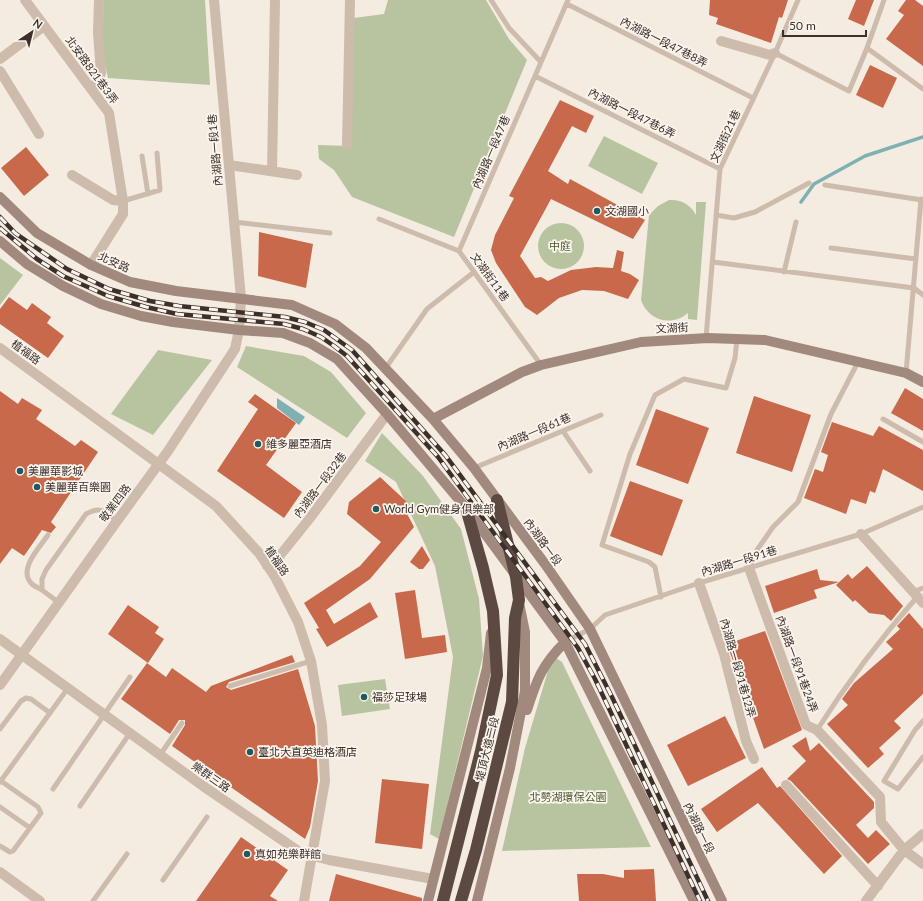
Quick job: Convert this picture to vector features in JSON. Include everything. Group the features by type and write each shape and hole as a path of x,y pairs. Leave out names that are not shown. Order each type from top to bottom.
{"highway":[{"name":"堤頂大道二段","path":"461,901 476,850 512,702 515,618 518,600 516,577 498,500"},
{"name":"堤頂大道二段","path":"443,901 481,751 497,675 493,611 484,568 466,508"}],"main road":[{"name":"北安路","path":"0,197 37,233 90,265 130,282 176,291 241,298"},
{"path":"0,241 27,264 63,286 101,304 141,316 239,330 282,333 310,343 337,359 387,414 466,508 565,642 694,901"},
{"name":"內湖路一段","path":"241,298 292,306 335,324 366,348 433,419 474,468 590,629 722,901"},
{"name":"文湖街","path":"433,419 522,372 541,365 641,342 706,338 765,340 906,373 923,382"},
{"name":"堤頂大道二段","path":"477,901 510,768 525,691 525,632 518,600"},
{"name":"堤頂大道二段","path":"428,901 487,668 493,611"},
{"path":"510,768 536,680 551,656 565,642"}],"street":[{"name":"北安路821巷3弄","path":"25,0 109,113 123,202"},
{"path":"93,90 101,73 98,33 99,0"},
{"name":"內湖路一段1巷","path":"214,0 241,298 239,330"},
{"path":"272,171 275,0"},
{"path":"346,145 350,0"},
{"path":"0,59 44,26"},
{"path":"721,41 770,55 775,53"},
{"path":"0,71 39,134"},
{"path":"229,165 297,175"},
{"path":"72,175 113,200 123,202 123,214 90,265"},
{"name":"敬業四路","path":"0,685 117,520 160,464 235,349 239,330"},
{"name":"植福路","path":"0,348 216,506 259,553 275,577 298,622 311,661 322,725 325,781 304,901"},
{"name":"內湖路一段32巷","path":"267,566 278,558 310,518 387,414"},
{"path":"861,534 918,598"},
{"name":"內湖路一段91巷24弄","path":"749,568 806,725 817,730 880,797 881,822 904,850 923,864"},
{"name":"內湖路一段91巷12弄","path":"699,583 724,654 746,740 754,759"},
{"name":"樂群三路","path":"0,639 160,755 301,853 433,879"},
{"path":"786,785 878,886"},
{"path":"866,901 904,850 923,834"},
{"path":"0,872 40,901"}],"lane":[{"path":"491,0 509,28 540,61"},
{"name":"文湖街21巷","path":"706,338 720,169 775,53 798,0"},
{"path":"775,53 849,91 868,48 884,0"},
{"name":"內湖路一段47巷","path":"459,251 535,76 540,61 567,2"},
{"name":"內湖路一段47巷8弄","path":"567,2 753,98"},
{"path":"868,48 923,89"},
{"name":"內湖路一段47巷6弄","path":"535,76 720,169"},
{"path":"123,202 160,190 161,187 157,153"},
{"path":"142,156 148,194"},
{"path":"716,215 734,218 755,212 810,183"},
{"path":"825,185 922,200 906,373"},
{"name":"文湖街11巷","path":"379,219 459,251 541,365"},
{"path":"234,222 330,233"},
{"path":"784,272 796,222"},
{"path":"831,248 916,259"},
{"path":"713,262 914,288 923,295"},
{"path":"385,369 427,309 474,272"},
{"path":"661,596 655,567 649,562 602,545 630,454 655,395 684,379 726,388 735,358 737,339"},
{"path":"749,568 757,550 773,527 798,502 831,414 858,362"},
{"name":"內湖路一段61巷","path":"474,468 601,415"},
{"path":"883,418 923,442"},
{"path":"563,431 590,471"},
{"name":"內湖路一段91巷","path":"565,642 590,629 605,615 699,583 861,534 923,507"},
{"path":"42,590 42,579 46,570 86,514 94,509 105,511 117,520"},
{"path":"48,536 28,564 27,573 31,583 58,602"},
{"path":"817,730 843,690 885,633 918,598 923,588"},
{"path":"230,686 311,661"},
{"path":"53,789 103,714 130,677"},
{"path":"0,846 10,852 13,850 41,813 41,809 1,781 68,688"},
{"path":"0,729 21,701 26,698 31,699 50,713"},
{"path":"923,721 915,730 884,781 898,789 923,757"},
{"path":"160,755 182,723"},
{"path":"80,806 130,733"},
{"path":"0,807 30,828"},
{"path":"163,880 207,817"},
{"path":"93,901 127,854"}],"green space":[{"path":"104,0 205,0 210,85 108,78 101,48"},
{"path":"388,0 486,0 509,39 527,60 454,237 352,197 334,170 319,159 318,145 350,146 354,18 384,14"},
{"path":"604,136 658,163 642,194 588,166"},
{"path":"669,200 685,203 696,215 696,202 706,202 697,320 688,319 688,313 675,320 661,320 649,313 641,300 649,215 658,206"},
{"name":"中庭","path":"557,223 565,223 574,227 580,233 584,246 580,259 574,265 565,269 557,269 548,265 542,259 538,250 538,242 542,233 548,227"},
{"path":"0,258 23,275 0,305"},
{"path":"246,346 304,356 331,372 366,413 347,438 237,367"},
{"path":"158,350 212,360 153,435 111,414"},
{"path":"382,433 423,476 461,529 479,599 483,656 439,839 430,834 453,657 435,566 396,482 365,461"},
{"name":"北勢湖環保公園","path":"556,658 562,662 651,847 502,851 525,748 550,664"},
{"name":"福莎足球場","path":"385,679 390,709 342,716 338,685"}],"water":[{"path":"277,398 305,417 299,425 277,408"}],"building":[{"path":"710,0 788,0 782,18 779,17 771,43 716,24 718,18 709,15"},
{"path":"856,0 874,0 864,26 848,19"},
{"path":"906,0 915,0 923,6 923,66 886,39 904,15 898,11"},
{"path":"870,65 897,78 883,108 856,95"},
{"path":"560,100 594,116 586,133 572,126 548,171 568,184 570,179 645,220 633,239 551,199 520,256 535,278 541,277 548,281 571,270 596,267 613,268 617,250 624,252 621,271 630,274 639,280 628,299 604,291 582,290 559,298 537,315 525,307 496,263 491,250 495,235 514,198 509,196"},
{"path":"26,147 49,175 24,196 1,168"},
{"path":"259,232 313,244 306,288 258,276"},
{"path":"9,297 27,310 32,303 51,317 47,323 64,336 48,358 0,324 0,309"},
{"path":"905,388 923,399 923,431 891,413"},
{"name":"美麗華百樂園","path":"0,391 18,404 22,398 42,410 36,419 75,446 81,440 98,452 51,522 56,527 51,533 42,530 24,556 12,548 0,564"},
{"name":"維多麗亞酒店","path":"255,394 296,423 266,465 302,492 284,518 217,471 258,409 248,402"},
{"path":"754,396 811,415 792,472 736,453"},
{"path":"656,409 709,428 688,484 636,465"},
{"path":"832,422 873,436 879,426 923,450 923,491 883,469 875,493 870,491 866,504 851,499 846,514 804,498 815,469 823,472 828,455 821,452"},
{"path":"380,477 408,503 404,508 414,527 370,579 326,610 334,624 370,602 378,617 327,647 316,629 319,628 304,603 360,566 381,542 347,514 349,502"},
{"path":"630,481 683,500 662,556 610,536"},
{"path":"422,546 430,560 423,569 419,569 410,562"},
{"path":"867,566 903,606 891,621 884,615 869,613 855,600 853,602 836,585 848,574 852,579"},
{"path":"817,569 820,580 839,582 814,590 817,598 774,613 765,586"},
{"path":"415,590 422,638 445,635 447,652 405,659 395,593"},
{"path":"128,605 159,627 155,633 164,639 148,663 108,634"},
{"path":"909,613 923,629 923,694 894,721 901,728 879,748 884,754 868,768 827,724 848,705 842,699 854,683 893,649 886,642 900,629 897,626"},
{"path":"765,631 802,730 764,749 727,644"},
{"name":"臺北大直英迪格酒店","path":"292,655 295,662 229,682 226,687 231,690 298,669 315,726 318,781 310,827 305,839 172,746 185,725 185,720 179,720 170,734 121,699 147,663 166,677 172,668 206,692 211,686"},
{"path":"725,716 746,758 688,786 667,745"},
{"path":"806,737 810,751 819,743 874,802 874,808 856,825 868,838 876,830 890,844 868,864 791,781 787,779 806,761 792,746"},
{"path":"762,767 777,788 780,786 842,856 824,874 758,803 717,832 701,809"},
{"path":"382,779 429,784 422,849 375,843"},
{"name":"真如苑樂群館","path":"241,837 288,870 270,896 278,901 196,901"},
{"path":"654,869 656,901 579,901 577,874 603,874 624,878 624,870"},
{"path":"336,874 422,898 422,901 329,901"}],"waterway":[{"path":"801,202 814,184 865,156 923,137"}],"railway":[{"path":"0,217 15,233 67,269 109,289 150,301 179,306 285,317 305,322 324,330 352,350 446,456 585,644 612,697 708,901"},
{"path":"0,228 37,259 63,276 108,296 177,314 284,324 303,329 321,337 347,356 438,457 578,648 595,679 700,901"}],"place":[{"name":"文湖國小","path":"597,211"},
{"name":"維多麗亞酒店","path":"258,444"},
{"name":"美麗華影城","path":"20,471"},
{"name":"美麗華百樂園","path":"37,487"},
{"name":"World Gym健身俱樂部","path":"376,509"},
{"name":"福莎足球場","path":"364,697"},
{"name":"臺北大直英迪格酒店","path":"250,752"},
{"name":"真如苑樂群館","path":"247,854"}]}
